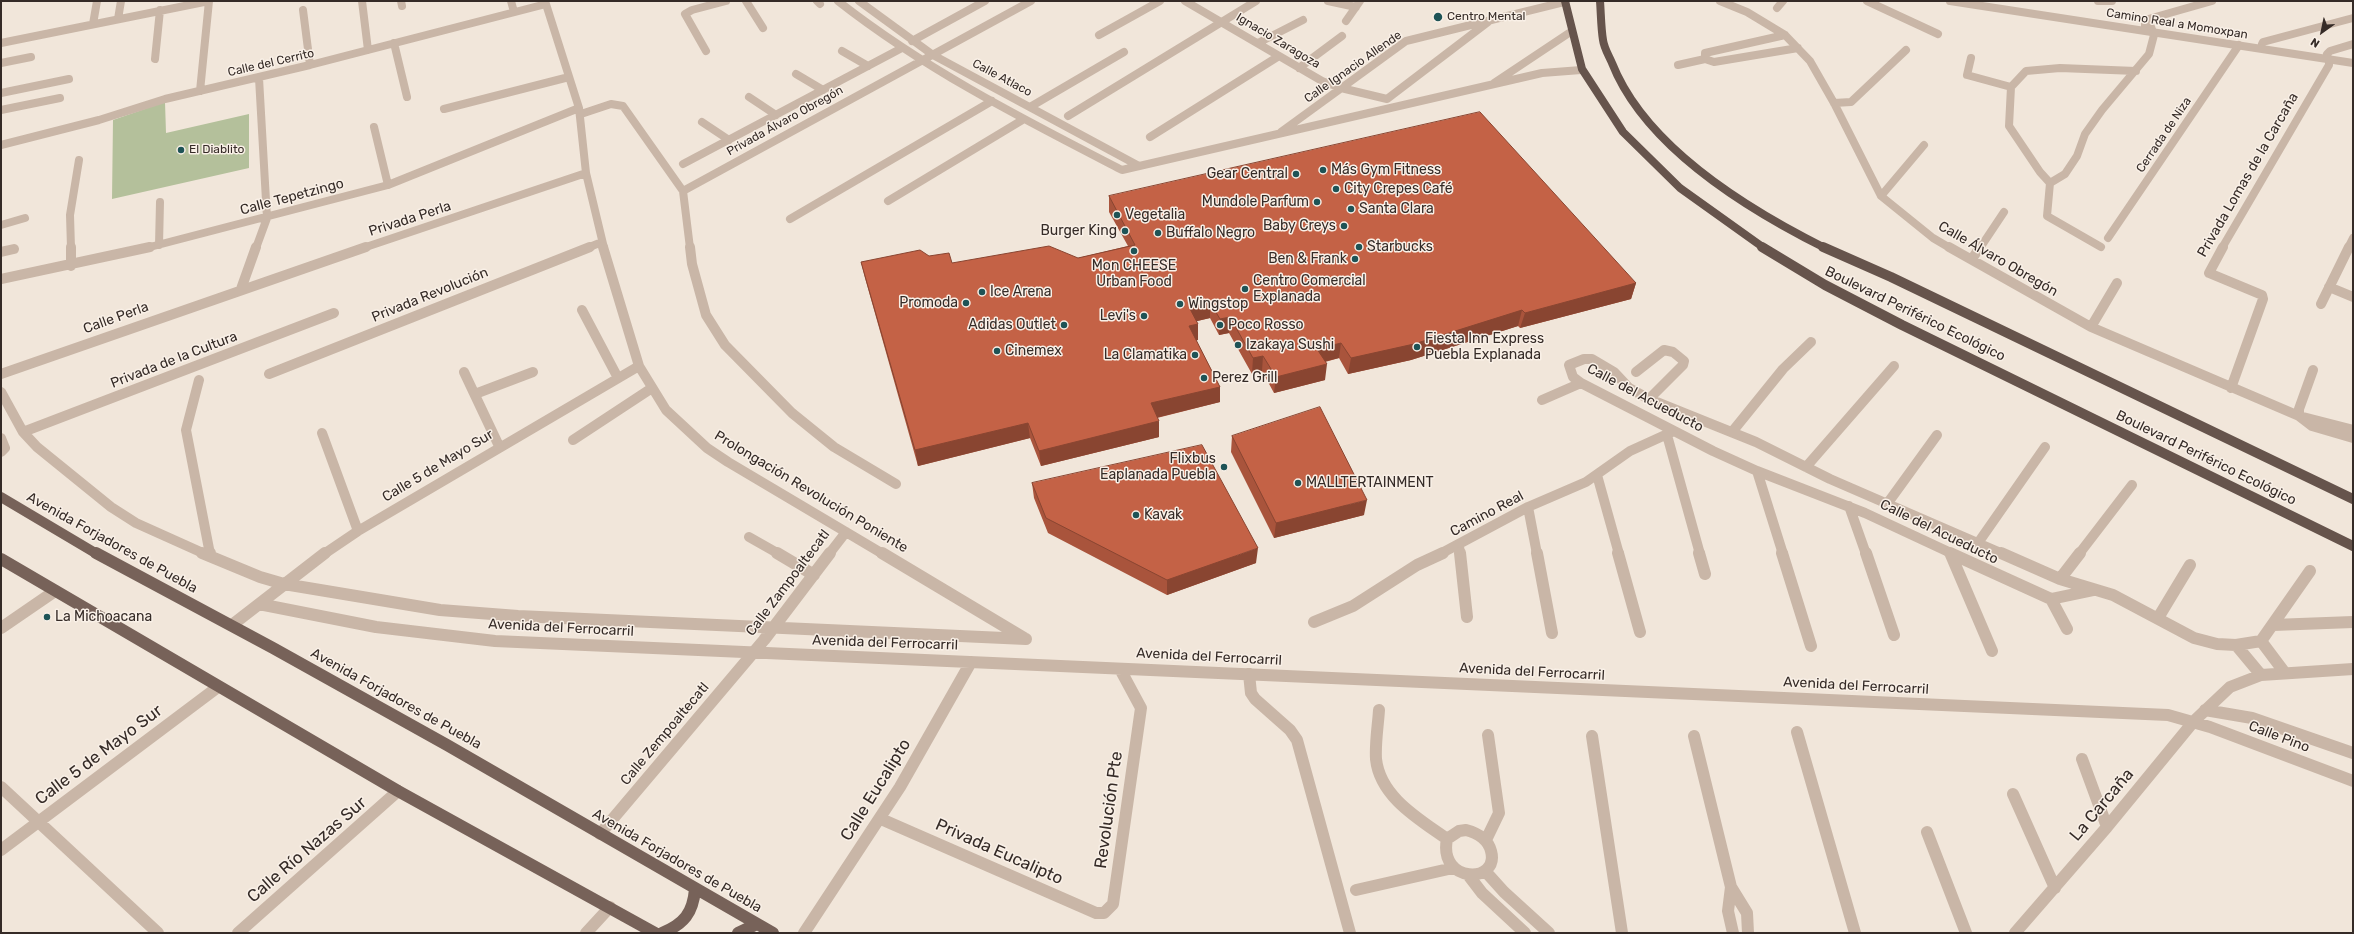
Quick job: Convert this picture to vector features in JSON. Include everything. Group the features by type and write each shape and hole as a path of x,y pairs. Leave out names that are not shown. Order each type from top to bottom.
{"highway":[{"name":"Boulevard Periférico Ecológico","path":"1564,1 1569,33 1581,70 1592,91 1622,130 1658,170 1679,189 1734,230 1819,283 2353,546"},
{"name":"Boulevard Periférico Ecológico","path":"1601,4 1604,41 1610,61 1633,101 1664,140 1707,176 1754,209 1820,246 1891,277 2353,499"}],"main road":[{"name":"Avenida Forjadores de Puebla","path":"1,497 105,559 232,625 447,745 773,933"},
{"path":"1,559 398,791 655,933"},
{"path":"662,933 676,927 688,918 693,910 695,889"},
{"path":"738,933 757,924"}],"street":[{"path":"93,24 97,1"},
{"path":"118,19 121,1"},
{"path":"1,43 209,1 200,91"},
{"path":"362,1 368,50"},
{"path":"512,1 514,12"},
{"path":"706,51 685,14 692,10 726,1"},
{"path":"746,1 763,28"},
{"name":"Calle Atlaco","path":"838,1 900,49 920,62 1024,119 1122,170 1139,166"},
{"name":"Calle Atlaco","path":"859,1 933,55 1139,166"},
{"path":"912,41 985,1"},
{"name":"Privada Álvaro Obregón","path":"683,191 1031,1"},
{"path":"1099,35 1160,1"},
{"name":"Ignacio Zaragoza","path":"1185,1 1322,81 1341,88 1387,99 1392,97 1488,22"},
{"path":"1068,116 1256,1"},
{"path":"1328,1 1358,4"},
{"name":"Calle Ignacio Allende","path":"1278,135 1406,41 1488,22 1564,1"},
{"name":"Calle Álvaro Obregón","path":"1720,1 1746,12 1785,34 1810,61 1834,103 1881,196 1933,238 2091,327 2299,416 2353,430"},
{"path":"1777,8 1783,1"},
{"path":"1868,1 1938,34"},
{"name":"Camino Real a Momoxpan","path":"1950,1 2262,44 2353,63"},
{"name":"Camino Real a Momoxpan","path":"1984,1 2148,28 2239,45 2328,57 2353,58"},
{"path":"2098,1 2112,1"},
{"path":"2050,183 2066,174 2077,156 2089,128 2102,110 2149,54 2154,35 2148,28 2145,20 2212,1"},
{"name":"Calle del Cerrito","path":"1,145 80,126 145,105 310,65 514,12 546,2"},
{"name":"Prolongación Revolución Poniente","path":"546,2 580,111 586,173 602,242 639,366 666,410 707,448 1026,639"},
{"path":"1346,20 1358,4"},
{"path":"155,59 160,10"},
{"path":"304,10 310,65"},
{"path":"2262,44 2263,42 2353,18"},
{"path":"1258,43 1303,20"},
{"path":"1488,87 1569,33"},
{"path":"1705,59 1705,54 1785,34"},
{"path":"1299,68 1342,36"},
{"path":"394,43 407,97"},
{"path":"2328,57 2330,51 2353,44"},
{"name":"Cerrada de Niza","path":"2108,238 2239,45"},
{"path":"1678,65 1705,59 1714,62 1798,48"},
{"path":"683,164 900,49"},
{"path":"1834,103 1851,102 1906,50"},
{"path":"842,51 868,66"},
{"path":"1030,107 1124,52"},
{"path":"1150,138 1279,56"},
{"path":"1,63 31,57"},
{"name":"Privada Lomas de la Carcaña","path":"2231,388 2263,299 2262,295 2215,276 2209,273 2208,270 2330,65 2328,57"},
{"path":"1971,58 1967,74 2011,87"},
{"path":"2101,247 2047,216 2046,213 2050,183 2040,172 2009,126 2011,87 2026,71 2060,68 2136,71"},
{"path":"1139,166 1488,87 1542,73 1581,70"},
{"path":"796,74 823,90"},
{"path":"444,109 570,77"},
{"path":"241,289 267,218 258,78"},
{"path":"1,93 69,79"},
{"path":"749,97 776,115"},
{"path":"1,110 60,98"},
{"name":"Calle Atlaco","path":"790,219 992,101"},
{"path":"580,111 610,104 623,106 683,191 692,264 706,315 725,345 792,413 834,447 896,484"},
{"name":"Calle Tepetzingo","path":"1,279 71,266 159,245 267,218 388,185 580,111"},
{"path":"1034,124 1047,116"},
{"path":"888,201 1024,119"},
{"path":"702,122 729,140"},
{"path":"374,127 388,185"},
{"path":"1881,196 1924,145"},
{"path":"71,266 70,215 79,160"},
{"name":"Privada Perla","path":"241,289 586,173"},
{"path":"159,245 160,202"},
{"path":"1972,260 2004,212"},
{"path":"1,225 24,218"},
{"path":"2321,304 2329,287 2350,252 2353,238"},
{"name":"Privada Revolución","path":"269,374 602,242"},
{"path":"1,252 14,249"},
{"path":"2091,327 2117,283"},
{"path":"2329,287 2353,297"},
{"name":"Calle Perla","path":"1,374 241,289"},
{"path":"582,310 618,378"},
{"name":"Privada de la Cultura","path":"23,432 334,313"},
{"path":"1732,432 1783,369 1811,342"},
{"path":"1636,372 1664,350 1673,352 1684,361 1684,366 1649,399"},
{"name":"Calle del Acueducto","path":"2094,590 2052,599 1951,555 1849,506 1757,472 1670,433 1631,407 1581,383 1573,377 1569,365 1584,359 1592,359 1614,372 1629,388 1649,399 1732,432 1830,479 2060,579 2120,598 2194,638 2217,644 2236,645 2261,641"},
{"name":"Calle 5 de Mayo Sur","path":"259,604 284,584 358,531 499,446 639,366"},
{"path":"1806,468 1894,366"},
{"path":"2313,370 2299,409 2299,416 2312,426 2353,438"},
{"path":"464,372 499,446"},
{"path":"474,394 532,372"},
{"name":"Privada de la Cultura","path":"199,380 188,416 186,430 210,556"},
{"path":"1542,400 1581,383"},
{"path":"573,440 652,388"},
{"name":"Avenida del Ferrocarril","path":"1,392 23,432 37,447 112,507 136,523 174,542 260,577 284,584 440,610 518,616 1026,639"},
{"path":"322,433 358,531"},
{"path":"1670,433 1705,574"},
{"name":"Camino Real","path":"1314,622 1353,606 1397,576 1459,546 1528,507 1597,475 1630,451 1670,433"},
{"path":"1887,504 1937,435"},
{"path":"1,438 5,448 1,452"},
{"path":"1978,543 2045,447"},
{"path":"1757,472 1811,646"},
{"path":"1597,475 1640,632"},
{"path":"1819,494 1830,479"},
{"path":"2060,579 2132,485"},
{"path":"1849,506 1894,635"},
{"path":"1528,507 1552,633"},
{"name":"Calle Zampoaltecatl","path":"754,653 846,532"},
{"path":"749,537 814,575"},
{"path":"1459,546 1467,617"},
{"path":"1951,555 1992,651"},
{"path":"2158,618 2190,565"},
{"path":"2285,673 2261,641 2310,571"},
{"path":"1,628 55,591"},
{"path":"2052,599 2067,629"},
{"path":"232,625 259,604"},
{"name":"Avenida del Ferrocarril","path":"259,604 311,617 440,636 495,641 2168,715 2194,721"},
{"path":"2273,625 2353,622"},
{"path":"2236,645 2261,675 2353,669"},
{"name":"Calle Zempoaltecatl","path":"600,834 754,653"},
{"name":"Calle Eucalipto","path":"804,933 881,819 971,662"},
{"name":"Revolución Pte","path":"1104,913 1110,910 1113,904 1141,708 1140,700 1122,677 1120,668"},
{"path":"1249,674 1251,693 1255,699 1290,730 1297,740 1350,933"},
{"name":"La Carcaña","path":"2015,933 2107,828 2194,721 2230,687 2261,675"},
{"name":"Calle 5 de Mayo Sur","path":"1,850 218,687"},
{"path":"1379,710 1377,764 1387,789 1399,802 1447,840"},
{"path":"2205,710 2252,718 2353,753"},
{"name":"Calle Pino","path":"2194,721 2353,780"},
{"path":"1797,732 1855,933"},
{"path":"1486,840 1499,813 1488,735"},
{"path":"1592,736 1607,825 1622,933"},
{"path":"1694,736 1731,887 1746,913 1748,933"},
{"path":"2082,759 2107,828"},
{"path":"1,787 158,933"},
{"name":"Calle Río Nazas Sur","path":"238,933 398,791"},
{"path":"2013,794 2055,888"},
{"name":"Privada Eucalipto","path":"881,819 1096,913 1104,913"},
{"path":"1469,876 1486,872 1493,861 1493,854 1486,840 1481,835 1466,830 1459,831 1447,840 1445,854 1453,868 1469,876 1482,893 1525,933"},
{"path":"1927,832 1966,933"},
{"path":"1356,890 1453,868"},
{"path":"1486,872 1504,892 1549,933"},
{"path":"1731,887 1728,911 1733,933"},
{"path":"586,933 610,907"}],"green space":[{"name":"El Diablito","path":"165,102 166,133 249,114 249,168 112,199 113,120"}],"building":[{"name":"Centro Comercial Explanada","path":"1480,112 1636,283 1525,313 1522,310 1414,344 1351,358 1341,343 1317,349 1327,364 1276,377 1263,356 1253,358 1230,317 1220,319 1210,302 1189,307 1198,324 1189,326 1220,387 1151,403 1159,421 1039,451 1028,423 915,450 861,262 920,250 929,256 949,253 952,263 1049,246 1078,258 1135,245 1109,196"},
{"name":"MALLTERTAINMENT","path":"1320,407 1367,500 1276,523 1232,436"},
{"name":"Kavak","path":"1202,445 1258,548 1167,580 1046,518 1032,483"}],"place":[{"name":"Centro Mental","path":"1438,17"},
{"name":"El Diablito","path":"181,150"},
{"name":"Más Gym Fitness","path":"1323,170"},
{"name":"Gear Central","path":"1296,174"},
{"name":"City Crepes Café","path":"1336,189"},
{"name":"Mundole Parfum","path":"1317,202"},
{"name":"Santa Clara","path":"1351,209"},
{"name":"Vegetalia","path":"1117,215"},
{"name":"Baby Creys","path":"1344,226"},
{"name":"Burger King","path":"1125,231"},
{"name":"Buffalo Negro","path":"1158,233"},
{"name":"Starbucks","path":"1359,247"},
{"name":"Mon CHEESE Urban Food","path":"1134,251"},
{"name":"Ben & Frank","path":"1355,259"},
{"name":"Centro Comercial Explanada","path":"1245,289"},
{"name":"Ice Arena","path":"982,292"},
{"name":"Promoda","path":"966,303"},
{"name":"Wingstop","path":"1180,304"},
{"name":"Levi's","path":"1144,316"},
{"name":"Adidas Outlet","path":"1064,325"},
{"name":"Poco Rosso","path":"1220,325"},
{"name":"Izakaya Sushi","path":"1238,345"},
{"name":"Fiesta Inn Express Puebla Explanada","path":"1417,347"},
{"name":"Cinemex","path":"997,351"},
{"name":"La Clamatika","path":"1195,355"},
{"name":"Perez Grill","path":"1204,378"},
{"name":"Flixbus Eaplanada Puebla","path":"1224,467"},
{"name":"MALLTERTAINMENT","path":"1298,483"},
{"name":"Kavak","path":"1136,515"},
{"name":"La Michoacana","path":"47,617"}]}
